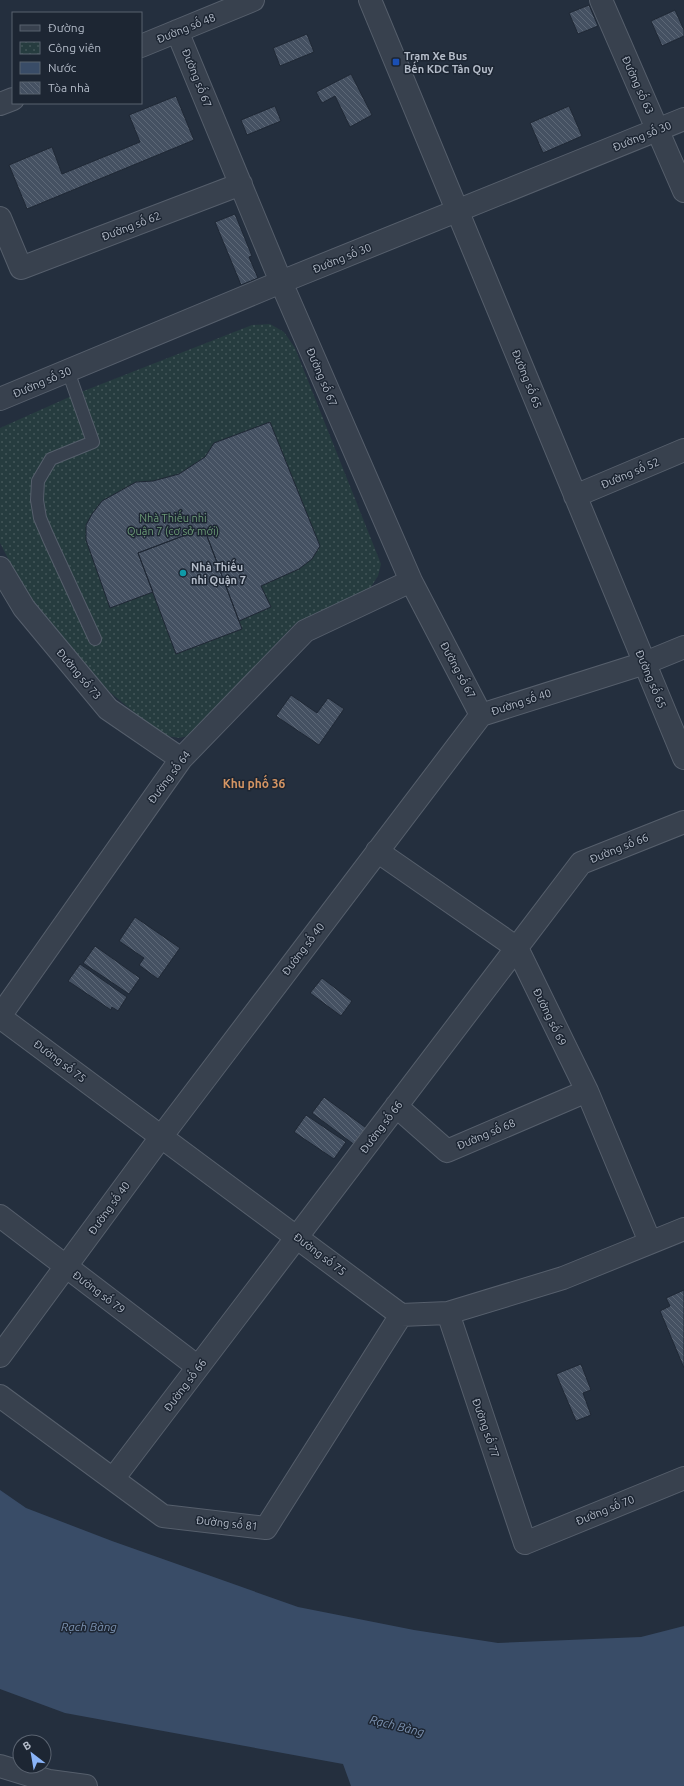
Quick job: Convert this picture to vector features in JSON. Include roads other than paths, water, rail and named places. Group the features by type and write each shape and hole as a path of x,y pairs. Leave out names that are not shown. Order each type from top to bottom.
{"street":[{"name":"Đường số 48","path":"142,46 253,0"},
{"name":"Đường số 65","path":"370,0 684,758"},
{"name":"Đường số 63","path":"601,0 684,191"},
{"name":"Đường số 67","path":"178,31 281,282 411,581 482,715"},
{"path":"0,104 12,98"},
{"name":"Đường số 30","path":"0,399 281,282 684,119"},
{"name":"Đường số 62","path":"0,218 21,268 241,184"},
{"name":"Đường số 52","path":"575,496 684,450"},
{"name":"Đường số 73","path":"0,568 24,608 108,709 181,759"},
{"name":"Đường số 64","path":"0,1017 181,759 305,631 411,581"},
{"name":"Đường số 40","path":"0,1356 161,1137 377,851 482,715 645,663 684,647"},
{"name":"Đường số 66","path":"113,1479 581,863 684,822"},
{"name":"Đường số 69","path":"377,851 517,948 587,1091 650,1242"},
{"name":"Đường số 75","path":"0,1017 401,1315"},
{"name":"Đường số 68","path":"396,1106 447,1151 587,1091"},
{"name":"Đường số 79","path":"0,1216 198,1368"},
{"path":"401,1315 448,1313 563,1278 684,1229"},
{"name":"Đường số 77","path":"448,1313 525,1543"},
{"name":"Đường số 81","path":"0,1396 163,1516 266,1528 401,1315"},
{"name":"Đường số 70","path":"525,1543 684,1478"},
{"path":"0,1766 49,1781 86,1786"}],"lane":[{"path":"68,371 93,442 51,459 38,481 36,500 40,518 95,639"}],"water":[{"name":"Rạch Bàng","path":"0,1490 26,1508 112,1541 298,1607 414,1630 498,1643 641,1637 684,1626 684,1786 351,1786 343,1764 65,1713 0,1689"}],"place":[{"name":"Trạm Xe Bus Bến KDC Tân Quy","path":"396,62"},
{"name":"Nhà Thiếu nhi Quận 7","path":"183,573"}],"district":[{"name":"Khu phố 36","path":"254,784"}],"park label":[{"name":"Nhà Thiếu nhi Quận 7 (cơ sở mới)","path":"173,524"}]}
